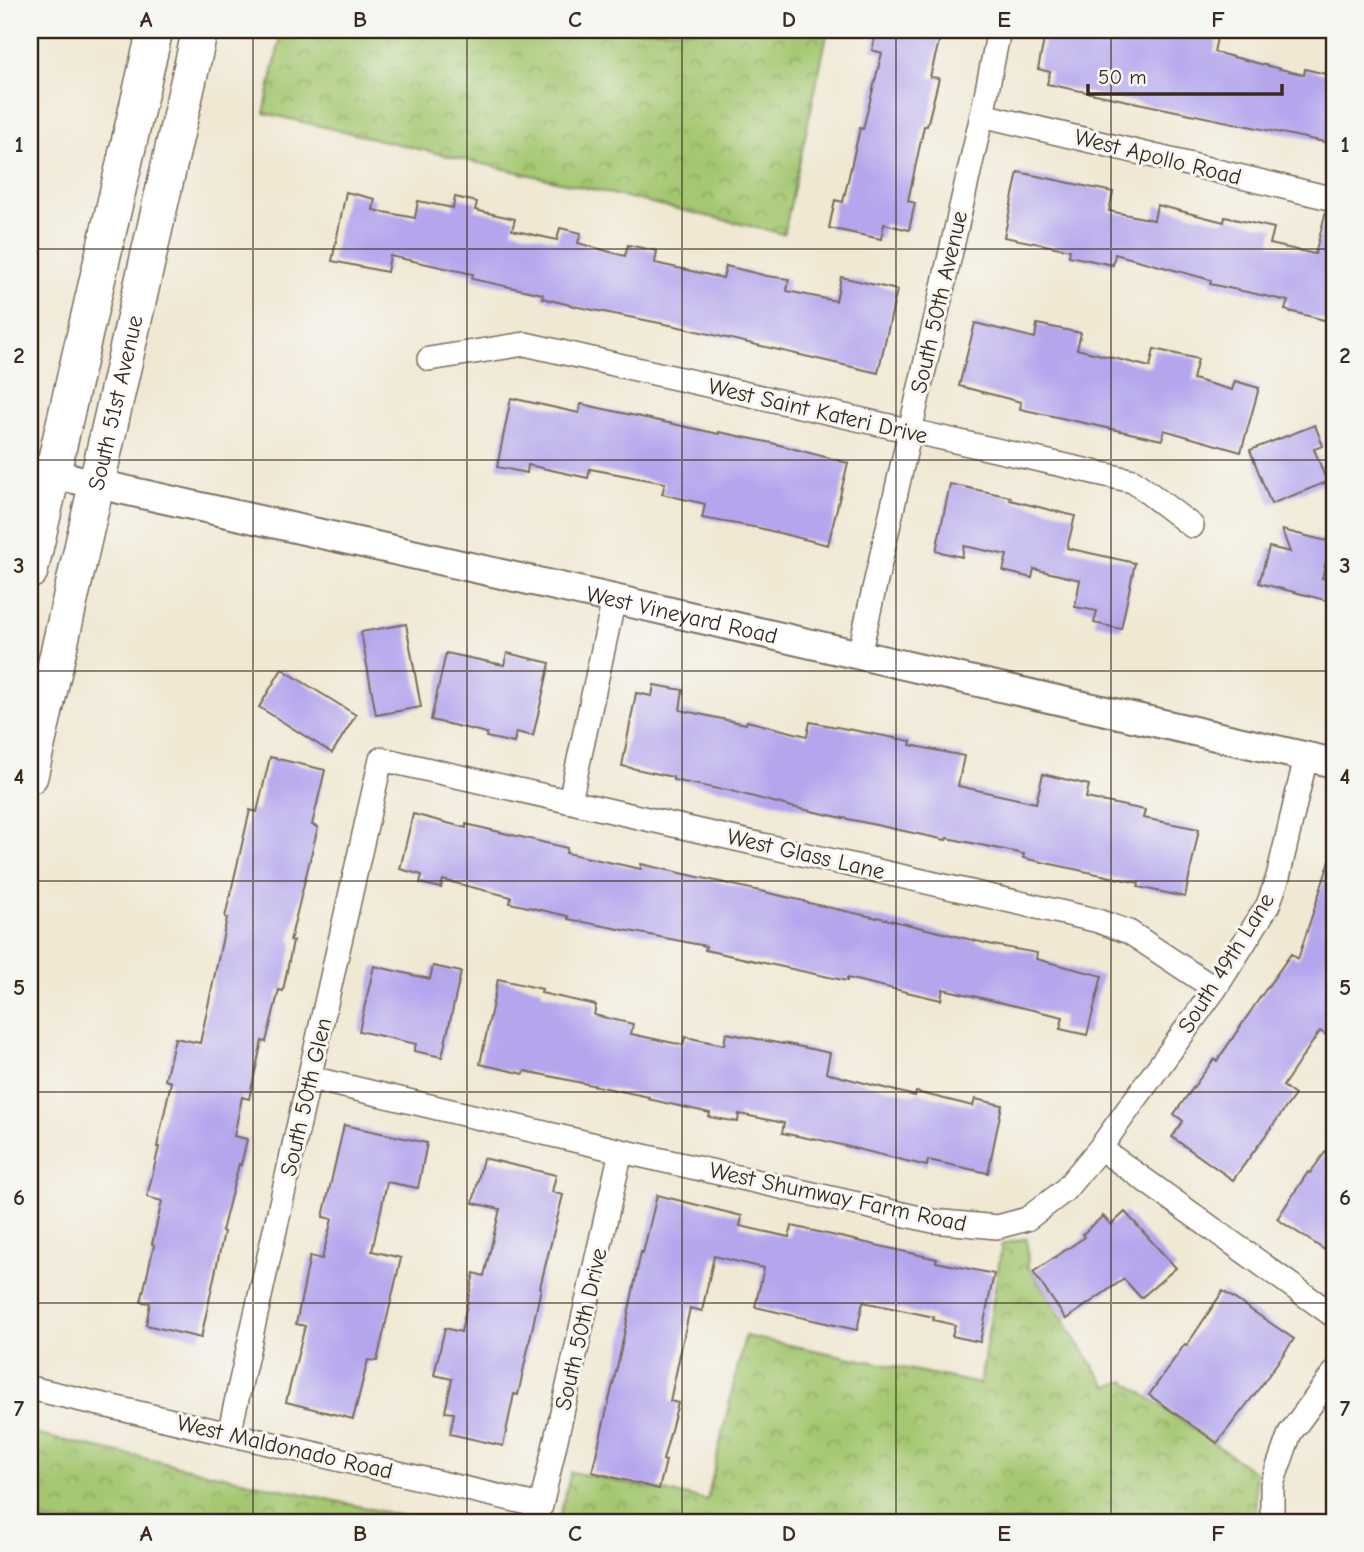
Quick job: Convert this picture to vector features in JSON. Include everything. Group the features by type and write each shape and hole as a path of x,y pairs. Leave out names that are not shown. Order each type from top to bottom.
{"main road":[{"name":"South 51st Avenue","path":"30,571 41,472 155,30"},
{"name":"South 51st Avenue","path":"30,776 201,30"}],"street":[{"name":"South 50th Avenue","path":"859,656 999,30"},
{"name":"West Apollo Road","path":"982,115 1334,200"},
{"name":"West Saint Kateri Drive","path":"429,359 525,344 1133,481 1192,526"},
{"name":"West Vineyard Road","path":"41,472 1334,763"},
{"path":"570,801 614,599"},
{"name":"South 49th Lane","path":"1100,1148 1215,989 1268,905 1278,877 1306,757"},
{"name":"West Glass Lane","path":"381,759 1095,920 1129,932 1215,989"},
{"name":"South 50th Glen","path":"229,1434 381,759"},
{"name":"West Shumway Farm Road","path":"310,1078 933,1221 997,1227 1027,1219 1055,1198 1100,1148"},
{"path":"1100,1148 1334,1316"},
{"name":"South 50th Drive","path":"541,1506 621,1151"},
{"path":"1272,1522 1272,1484 1290,1433 1334,1373"},
{"name":"West Maldonado Road","path":"30,1388 541,1506"}],"green space":[{"path":"282,30 828,30 784,234 264,113"},
{"path":"1027,1238 1028,1266 1107,1387 1125,1381 1255,1472 1256,1522 558,1522 571,1472 707,1500 745,1336 980,1384 1002,1244"},
{"path":"30,1433 430,1522 30,1522"}],"building":[{"path":"877,30 942,30 930,77 939,78 927,126 924,126 908,201 915,203 909,230 884,224 881,239 829,228 835,200 843,202 860,128 863,129 882,53 872,50"},
{"path":"1046,30 1181,30 1217,38 1214,52 1304,75 1305,69 1334,76 1334,144 1047,84 1050,72 1038,69"},
{"path":"1018,172 1113,192 1109,211 1154,220 1157,205 1224,222 1225,217 1274,228 1270,244 1315,254 1326,211 1334,213 1334,295 1328,321 1285,310 1288,301 1210,284 1211,280 1115,254 1113,265 1069,256 1070,250 1004,237"},
{"path":"346,192 375,199 373,210 415,218 418,201 453,208 455,197 477,202 475,210 515,219 512,230 557,240 560,228 581,233 578,243 625,256 628,245 657,251 655,263 723,278 726,266 789,279 787,291 836,301 841,277 897,290 878,373 675,326 578,307 542,298 543,294 472,279 473,274 390,256 387,272 332,261"},
{"path":"975,323 1035,338 1037,324 1081,333 1077,349 1150,367 1154,349 1198,359 1193,379 1232,390 1235,381 1259,388 1241,452 1164,430 1162,440 1020,409 1021,402 959,386"},
{"path":"511,398 579,413 581,404 772,443 848,463 828,545 759,528 702,518 705,504 662,494 665,483 590,469 588,478 528,465 527,473 497,467"},
{"path":"1315,425 1323,446 1314,449 1327,482 1271,504 1250,450"},
{"path":"950,484 1011,497 1010,500 1075,516 1067,548 1135,563 1121,629 1094,623 1097,611 1075,607 1080,580 1034,569 1032,578 1003,571 1007,555 964,546 962,557 936,551"},
{"path":"1282,530 1331,542 1322,578 1334,581 1329,601 1259,583 1269,547 1290,552"},
{"path":"406,624 421,707 376,715 361,632"},
{"path":"446,653 504,665 507,653 550,663 533,736 516,732 514,743 486,737 487,733 431,720"},
{"path":"282,669 356,715 332,753 259,707"},
{"path":"654,685 683,690 680,710 746,724 747,721 807,736 810,722 911,741 910,745 964,756 958,786 1036,803 1043,774 1089,785 1086,798 1145,810 1143,818 1199,829 1185,897 1138,887 1139,883 1023,858 1024,854 792,807 622,766 636,693 652,696"},
{"path":"270,757 325,770 312,825 318,827 290,941 293,941 283,991 279,990 266,1042 262,1041 249,1099 242,1097 234,1136 247,1139 222,1231 224,1232 201,1338 146,1325 150,1303 141,1302 162,1201 147,1197 171,1082 165,1080 175,1038 200,1043 250,810 257,812"},
{"path":"413,814 466,828 466,824 567,848 566,853 641,869 641,864 1037,953 1036,959 1102,976 1087,1035 1060,1029 1063,1017 943,989 941,1000 847,978 847,981 705,950 706,946 568,919 568,916 510,903 511,897 443,880 441,888 420,883 422,875 400,869"},
{"path":"1330,860 1334,861 1334,1040 1320,1031 1283,1086 1295,1095 1233,1180 1172,1137 1183,1121 1174,1114 1214,1059 1217,1061 1291,954 1298,959"},
{"path":"374,966 430,979 433,966 461,972 442,1057 414,1051 416,1044 359,1031"},
{"path":"498,979 542,989 541,993 596,1005 594,1015 633,1024 631,1034 683,1045 685,1037 724,1045 726,1033 783,1043 830,1053 826,1073 915,1096 916,1092 973,1106 975,1099 1002,1105 988,1173 928,1160 927,1166 782,1133 784,1123 739,1114 738,1122 709,1117 710,1113 648,1099 649,1097 480,1064"},
{"path":"344,1125 427,1143 418,1188 387,1182 372,1251 401,1258 377,1361 368,1360 353,1419 286,1402 305,1326 296,1324 310,1256 322,1259 332,1219 323,1217"},
{"path":"1334,1140 1334,1256 1277,1219 1308,1172 1310,1173"},
{"path":"483,1158 556,1175 552,1192 563,1195 540,1287 518,1395 514,1394 503,1446 450,1434 454,1413 445,1412 452,1379 434,1375 445,1328 461,1332 474,1273 484,1276 500,1209 473,1203"},
{"path":"657,1195 742,1216 740,1226 789,1237 792,1226 994,1274 980,1342 952,1336 955,1325 933,1320 934,1317 863,1302 857,1330 755,1307 764,1268 714,1256 702,1311 690,1308 670,1401 678,1403 663,1460 666,1461 659,1489 592,1472 641,1252 643,1253"},
{"path":"1125,1212 1176,1268 1141,1298 1124,1279 1066,1319 1033,1272 1085,1237 1083,1234 1103,1216 1111,1225"},
{"path":"1223,1291 1294,1339 1217,1443 1149,1395"}]}
